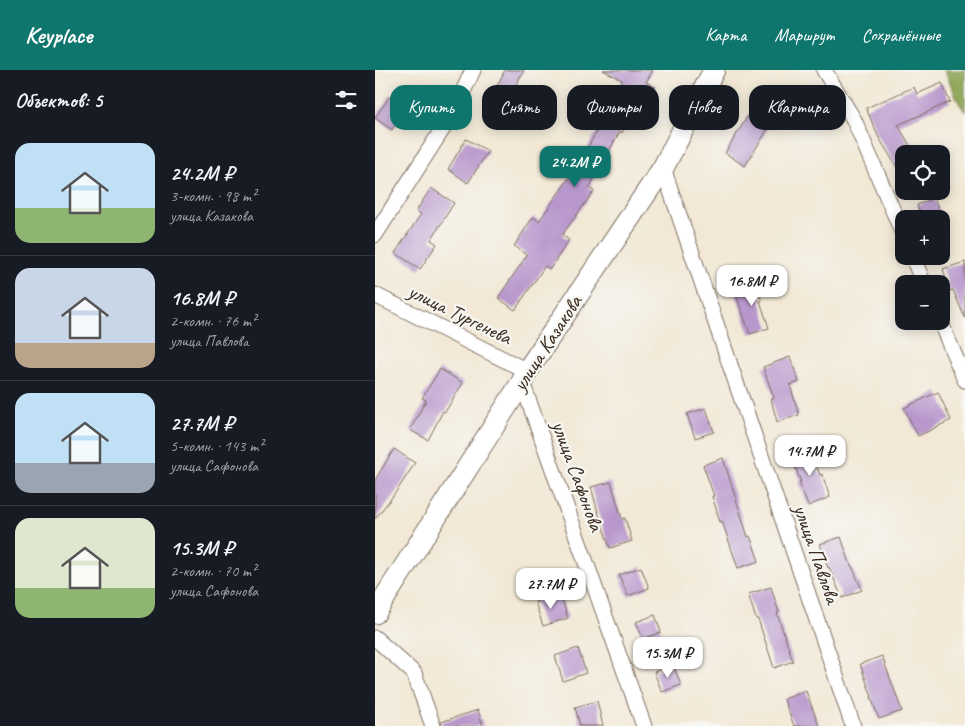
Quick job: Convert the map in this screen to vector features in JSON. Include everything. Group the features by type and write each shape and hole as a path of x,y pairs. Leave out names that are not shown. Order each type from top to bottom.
{"main road":[{"name":"улица Казакова","path":"375,612 524,376 663,168 714,70"}],"street":[{"path":"375,235 455,111 473,70"},
{"path":"824,70 854,120 895,215"},
{"name":"улица Павлова","path":"663,168 853,726"},
{"name":"улица Тургенева","path":"375,295 524,376"},
{"path":"944,330 965,380"},
{"name":"улица Сафонова","path":"524,376 644,726"},
{"path":"375,638 414,673 433,726"}],"green space":[{"path":"944,70 965,70 965,112 959,103"}],"building":[{"path":"505,70 524,70 516,85 498,85"},
{"path":"603,70 653,70 646,82 652,85 619,85 622,80"},
{"path":"942,83 950,102 898,125 910,145 895,145 895,164 878,136 866,108 914,87 917,94"},
{"path":"390,96 390,129 375,118"},
{"path":"749,114 749,130 767,130 745,166 725,153"},
{"path":"597,130 624,130 622,133 620,131 589,188 594,191 562,235 569,240 550,269 545,266 515,310 498,298 527,255 514,246 533,217 539,221 576,168"},
{"path":"466,139 488,151 468,183 448,169"},
{"path":"431,188 454,203 431,240 437,244 420,269 395,253 421,214 416,211"},
{"path":"929,200 935,200 939,210 919,210 917,205"},
{"path":"965,262 965,318 953,290 950,291 950,275 945,275 943,269"},
{"path":"754,281 762,301 760,301 769,328 750,334 734,289"},
{"path":"790,357 799,382 790,385 799,415 777,422 771,399 774,398 763,367"},
{"path":"440,369 463,383 445,412 443,411 428,440 410,430 426,400 422,398"},
{"path":"938,392 951,420 918,436 904,408"},
{"path":"706,408 714,432 695,438 687,414"},
{"path":"809,446 830,497 808,506 790,454"},
{"path":"394,449 415,463 375,519 375,480"},
{"path":"723,458 748,537 750,536 759,561 738,568 722,521 720,522 712,496 714,496 703,465"},
{"path":"611,482 622,519 625,518 632,541 610,548 591,487"},
{"path":"841,537 862,590 842,598 828,568 820,544"},
{"path":"641,567 649,588 628,596 619,575"},
{"path":"771,587 779,613 777,613 793,661 774,668 748,594"},
{"path":"560,594 568,618 543,626 535,602"},
{"path":"655,615 661,632 643,639 636,622"},
{"path":"578,648 586,673 563,681 555,656"},
{"path":"882,656 902,711 879,719 860,664"},
{"path":"673,665 681,685 662,692 654,672"},
{"path":"806,691 819,726 794,726 784,699"},
{"path":"597,701 603,726 580,726 575,707"},
{"path":"478,710 483,726 442,726 441,722"}]}
